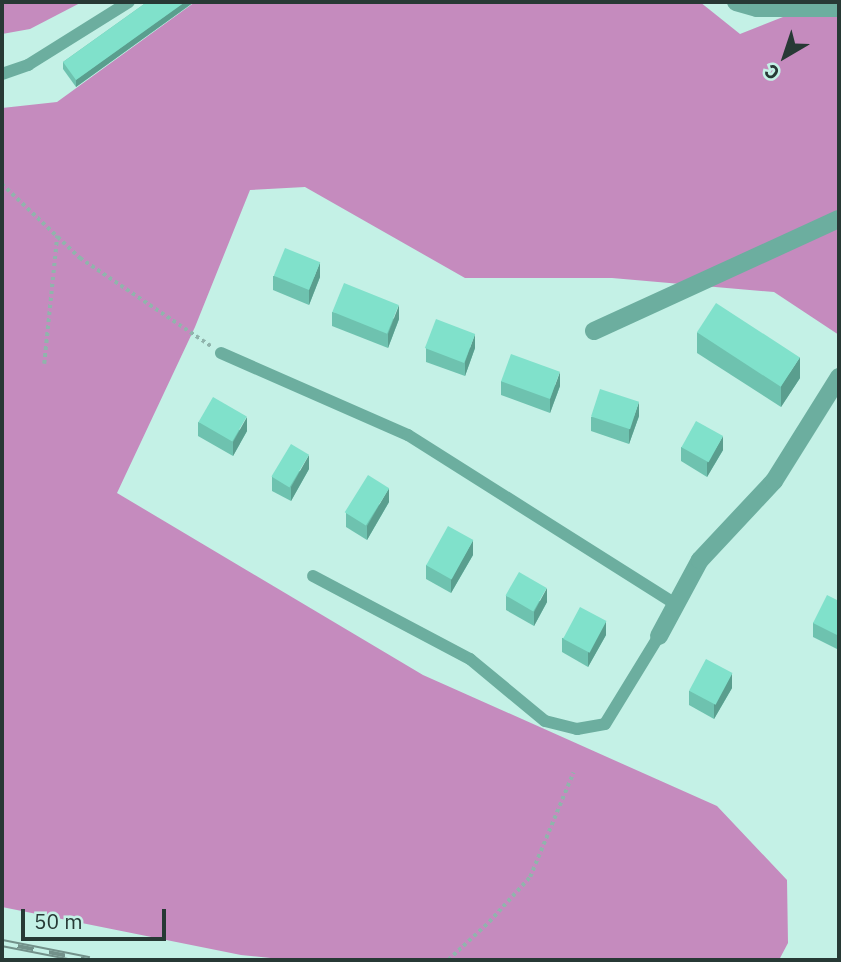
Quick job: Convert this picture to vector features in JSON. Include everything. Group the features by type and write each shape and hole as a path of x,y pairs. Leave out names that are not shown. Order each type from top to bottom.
{"street":[{"path":"736,2 757,8 839,8"},
{"path":"594,331 839,219"},
{"path":"659,636 700,560 774,481 839,377"}],"lane":[{"path":"2,74 28,65 129,2"},
{"path":"221,352 408,435 677,605"},
{"path":"313,576 470,659 545,721 578,729 605,724 659,636"}],"path":[{"path":"2,184 80,258 221,352"},
{"path":"44,364 57,236"},
{"path":"448,960 489,922 530,877 573,773"}],"shaded area":[{"path":"2,2 82,2 30,29 2,34"},
{"path":"195,2 700,2 740,34 821,2 839,2 839,335 774,292 612,278 465,278 305,187 250,190 195,327 117,493 423,675 717,806 787,880 788,943 779,960 290,960 241,955 2,907 2,108 57,102"}],"building":[{"path":"147,2 185,2 76,80 63,62"},
{"path":"285,248 320,262 309,290 274,276"},
{"path":"344,283 399,305 387,334 332,312"},
{"path":"716,303 800,357 781,387 697,332"},
{"path":"436,319 475,334 464,363 425,348"},
{"path":"511,354 560,372 550,399 501,381"},
{"path":"600,389 639,402 630,429 591,417"},
{"path":"213,397 247,416 232,442 198,422"},
{"path":"696,421 723,436 709,462 681,447"},
{"path":"291,444 309,455 289,487 271,477"},
{"path":"368,475 389,488 366,526 345,512"},
{"path":"448,526 473,540 452,579 426,565"},
{"path":"519,572 547,588 533,611 506,595"},
{"path":"827,595 839,601 839,636 813,623"},
{"path":"580,607 606,621 590,653 563,639"},
{"path":"706,659 732,673 716,705 689,691"}],"railway":[{"path":"2,943 89,960"}]}
